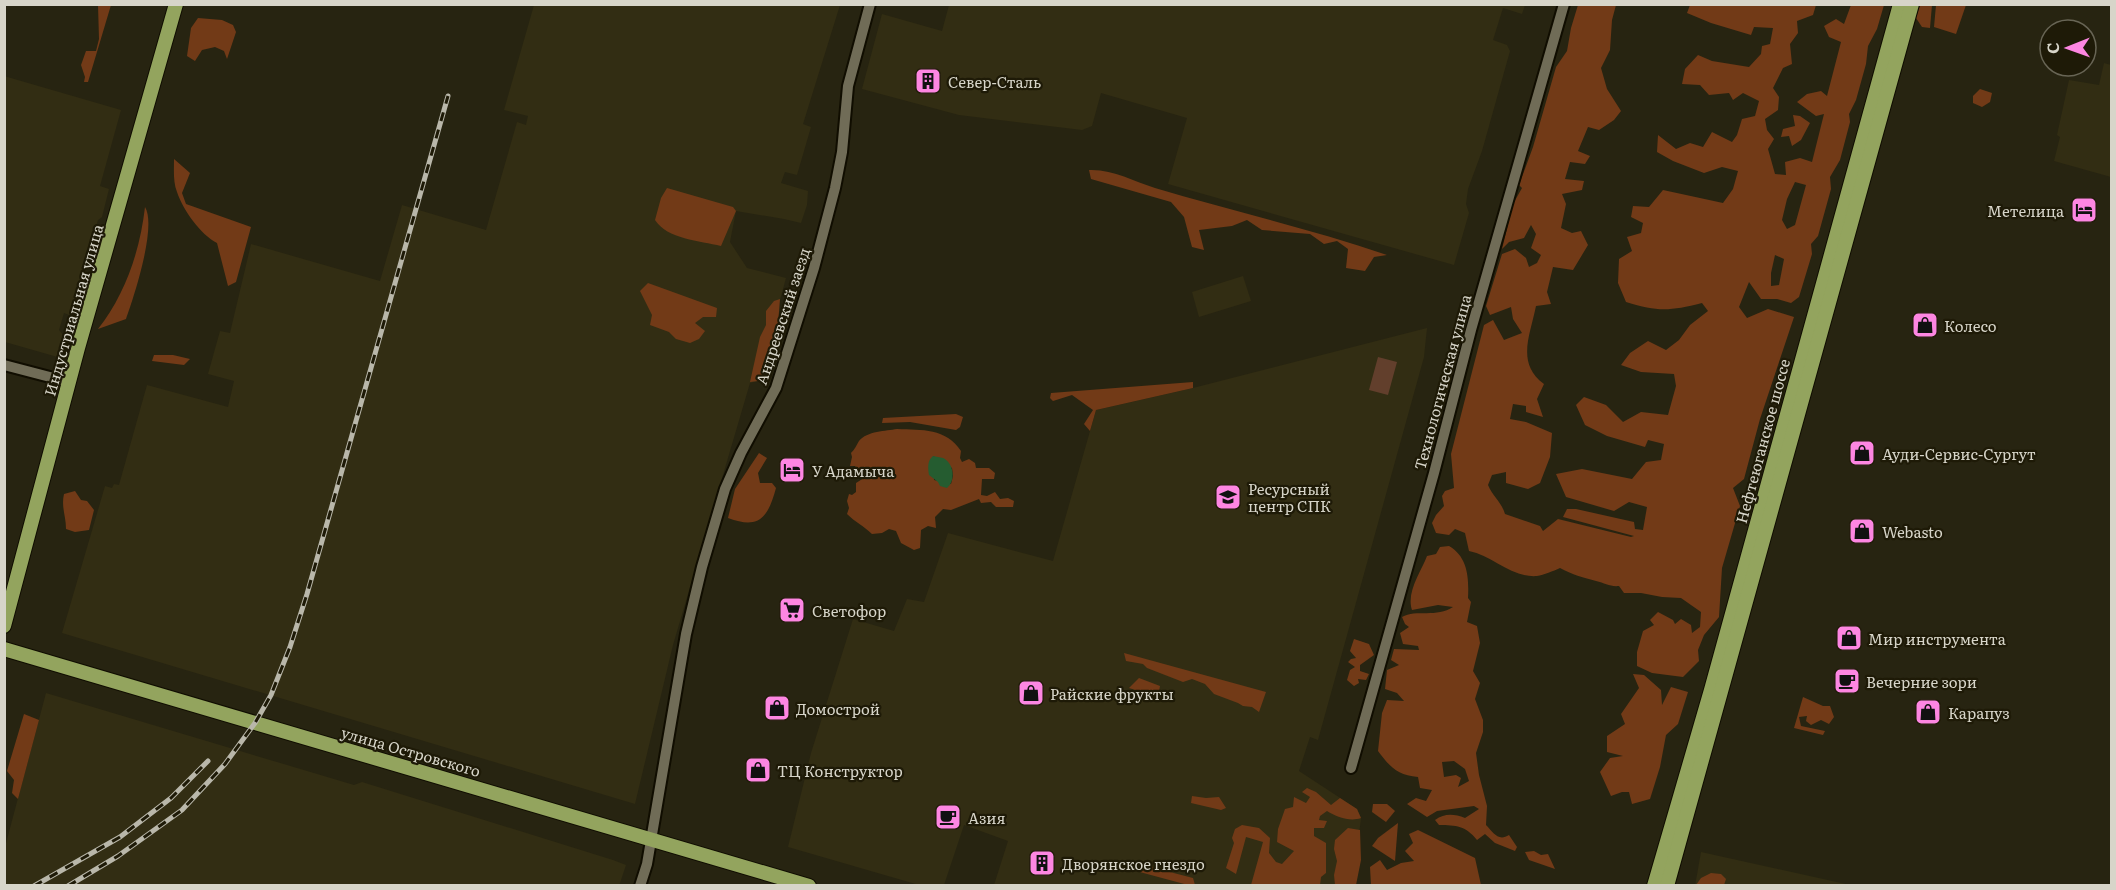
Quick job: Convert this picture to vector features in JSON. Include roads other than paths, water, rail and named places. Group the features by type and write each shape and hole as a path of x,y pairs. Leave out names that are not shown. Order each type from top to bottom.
{"main road":[{"name":"Индустриальная улица","path":"4,626 69,382 176,4"},
{"name":"Нефтеюганское шоссе","path":"1654,885 1714,679 1900,4"},
{"name":"Нефтеюганское шоссе","path":"1667,885 1912,4"},
{"name":"улица Островского","path":"4,649 809,885"}],"street":[{"name":"Андреевский заезд","path":"640,885 647,864 684,640 702,567 725,489 741,453 776,388 804,302 835,188 842,152 848,86 870,4"},
{"name":"Технологическая улица","path":"1351,768 1434,473 1474,319 1564,4"},
{"path":"4,365 69,382"}],"railway":[{"path":"68,886 118,856 182,810 225,764 255,723 271,695 307,594 448,96"},
{"path":"34,886 120,837 171,798 208,761"}],"place":[{"name":"Север-Сталь","path":"928,81"},
{"name":"Метелица","path":"2084,210"},
{"name":"Колесо","path":"1925,325"},
{"name":"Ауди-Сервис-Сургут","path":"1862,453"},
{"name":"У Адамыча","path":"792,470"},
{"name":"Ресурсный центр СПК","path":"1228,497"},
{"name":"Webasto","path":"1862,531"},
{"name":"Светофор","path":"792,610"},
{"name":"Мир инструмента","path":"1849,638"},
{"name":"Вечерние зори","path":"1847,681"},
{"name":"Райские фрукты","path":"1031,693"},
{"name":"Домострой","path":"777,708"},
{"name":"Карапуз","path":"1928,712"},
{"name":"ТЦ Конструктор","path":"758,770"},
{"name":"Азия","path":"948,817"},
{"name":"Дворянское гнездо","path":"1042,863"}]}
